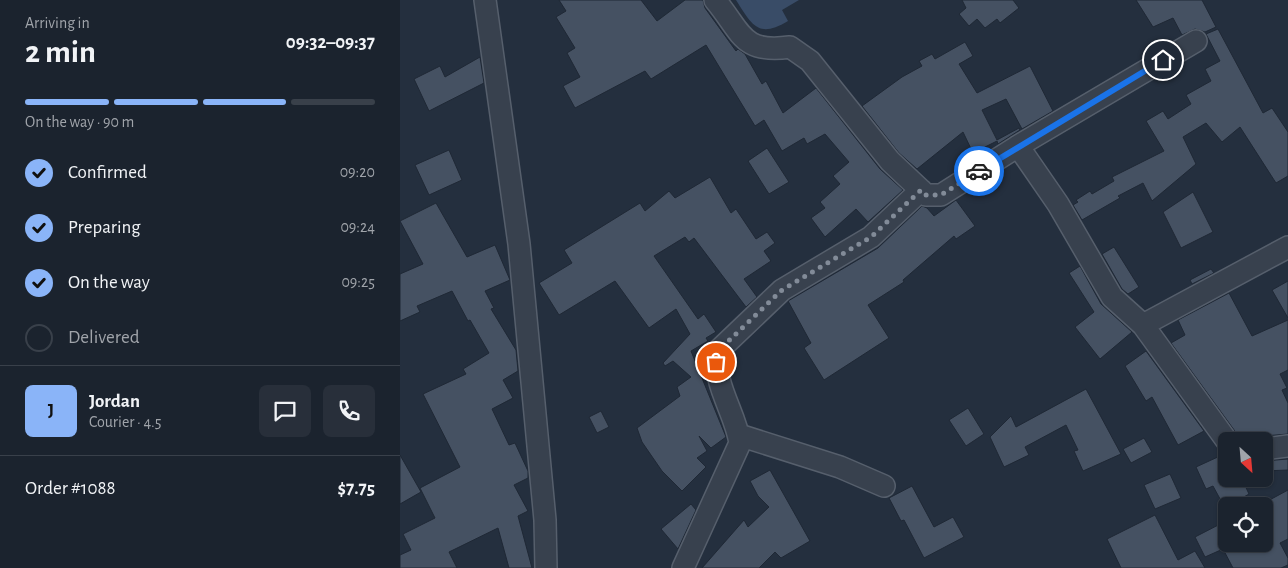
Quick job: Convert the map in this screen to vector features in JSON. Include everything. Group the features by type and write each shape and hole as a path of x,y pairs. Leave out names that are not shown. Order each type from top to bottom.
{"street":[{"path":"485,0 519,244 545,520 546,568"},
{"path":"715,0 739,33 755,46 770,50 790,47 810,61 869,137 926,195 941,195 1018,146 1196,41"},
{"path":"1018,146 1058,204 1112,297 1143,325 1220,432"},
{"path":"683,568 719,486 732,465 740,443 739,435 719,381 716,362 718,351 782,290 871,237 921,190"},
{"path":"1143,325 1288,247"},
{"path":"739,435 840,468 884,486"},
{"path":"1273,448 1288,446"}],"water":[{"path":"736,0 799,0 782,10 788,21 769,29 763,29 757,27 752,22"}],"building":[{"path":"559,0 641,0 657,21 685,0 703,0 705,8 736,51 738,49 745,54 762,84 766,81 783,113 816,88 880,169 903,190 868,222 856,209 825,237 811,218 825,208 820,202 840,184 833,176 849,162 825,134 807,144 804,138 782,151 764,120 755,126 706,45 651,79 645,71 575,108 563,86 580,77 567,53 575,48 556,17 566,11"},
{"path":"962,0 1013,0 1019,8 1000,23 997,19 985,28 977,19 969,26 959,14 966,8"},
{"path":"1136,0 1202,0 1216,27 1205,32 1195,29 1182,35 1173,18 1153,27"},
{"path":"1218,29 1263,113 1272,108 1288,132 1288,176 1276,183 1240,127 1222,142 1206,123 1183,137 1196,164 1152,201 1143,183 1118,196 1120,198 1082,220 1073,205 1078,202 1076,200 1090,191 1092,194 1114,181 1112,177 1164,151 1146,121 1163,111 1168,119 1191,104 1186,95 1211,81 1205,69 1220,61 1206,34"},
{"path":"965,42 973,56 959,64 977,93 1030,66 1053,111 1022,129 1006,99 982,110 997,140 1019,128 1020,130 998,144 997,141 973,153 963,132 917,169 899,153 862,106 902,77 922,66 919,61 932,54 935,59"},
{"path":"480,57 484,83 429,111 414,79 440,66 445,77"},
{"path":"767,148 789,182 769,194 748,161"},
{"path":"449,150 462,180 429,195 415,165"},
{"path":"710,177 731,213 736,209 756,239 767,232 775,243 764,251 771,261 744,279 757,297 746,307 694,238 689,242 685,237 654,256 698,319 704,314 716,332 706,338 708,341 691,351 726,437 711,448 699,436 707,451 697,458 706,467 682,491 662,471 642,442 637,428 680,396 677,387 691,377 673,361 665,366 663,363 690,334 676,309 649,328 615,281 559,315 539,283 572,263 564,250 640,203 645,211 669,191 675,198"},
{"path":"1193,192 1213,232 1181,248 1163,212"},
{"path":"956,200 975,226 956,239 954,236 903,280 904,282 868,305 889,338 824,380 804,348 811,343 788,301 878,248 922,206 927,208 934,216"},
{"path":"436,203 467,257 495,245 510,280 485,291 494,308 491,309 516,350 518,371 503,380 513,398 492,409 509,445 515,443 528,471 528,478 514,485 528,511 518,516 532,568 509,568 498,528 449,552 457,568 400,568 400,555 411,550 403,534 435,518 420,488 460,467 423,394 466,374 463,369 489,353 470,320 468,321 452,291 417,306 420,312 400,321 400,274 423,264 400,221"},
{"path":"1114,247 1139,287 1128,294 1122,289 1102,254"},
{"path":"1080,266 1101,304 1132,332 1100,359 1075,327 1094,312 1069,273"},
{"path":"1211,269 1214,273 1192,284 1190,280"},
{"path":"1288,281 1288,318 1272,290"},
{"path":"1229,293 1252,336 1288,320 1288,370 1280,374 1287,388 1282,390 1288,403 1288,434 1273,435 1273,432 1236,432 1171,343 1185,335 1178,320"},
{"path":"1146,351 1204,431 1178,445 1152,397 1146,401 1125,366"},
{"path":"1086,389 1121,454 1083,471 1074,451 1078,450 1066,425 1025,447 1029,455 1004,467 990,437 1011,416 1016,427"},
{"path":"968,408 984,434 966,446 949,420"},
{"path":"601,411 609,427 597,433 589,417"},
{"path":"1144,438 1152,452 1131,463 1123,449"},
{"path":"400,455 421,492 400,504"},
{"path":"1218,457 1218,488 1246,488 1249,494 1244,497 1219,497 1213,486 1206,489 1196,467"},
{"path":"1288,459 1288,470 1273,471 1273,460"},
{"path":"770,470 810,541 781,558 775,552 759,568 702,568 744,520 748,527 769,507 758,496 750,481"},
{"path":"1170,474 1181,498 1155,509 1144,485"},
{"path":"912,486 934,527 953,517 964,537 924,558 904,520 901,521 889,498"},
{"path":"1288,490 1288,539 1280,543 1288,558 1288,565 1281,568 1233,568 1225,552 1273,552 1273,498"},
{"path":"691,504 696,510 678,549 661,529"},
{"path":"1155,515 1178,560 1195,551 1205,568 1121,568 1107,539"},
{"path":"1218,525 1218,551 1205,557 1195,537"}],"way so far":[{"path":"716,362 718,351 782,290 871,237 921,190 926,195 941,195 979,171"}],"route":[{"path":"979,171 1163,60"}]}
